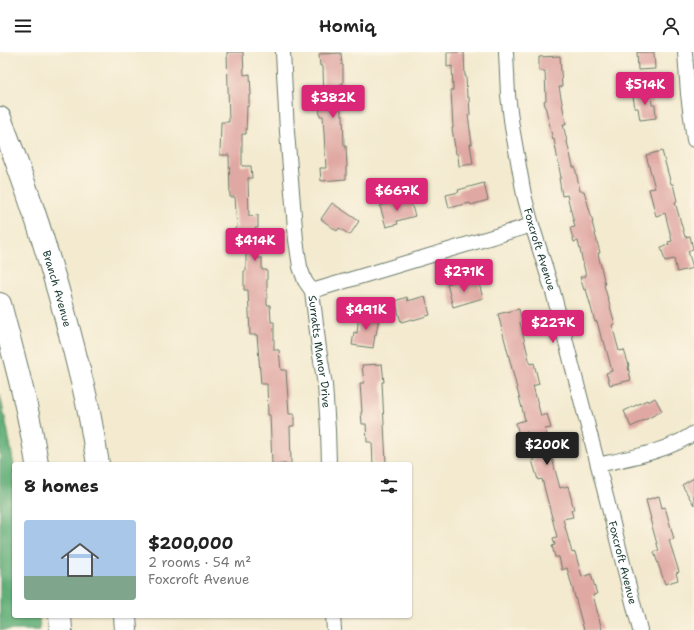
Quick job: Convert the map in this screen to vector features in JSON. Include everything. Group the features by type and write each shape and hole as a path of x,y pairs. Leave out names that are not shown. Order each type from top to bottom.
{"highway":[{"name":"Branch Avenue","path":"0,118 35,213 57,289 82,379 98,462"},
{"path":"0,304 20,382 33,438 37,462"},
{"path":"60,618 61,630"},
{"path":"125,618 126,630"}],"street":[{"name":"Surratts Manor Drive","path":"283,52 287,132 296,240 300,267 305,281 312,290 325,385 329,462"},
{"name":"Foxcroft Avenue","path":"506,52 512,127 524,195 552,292 640,630"},
{"path":"685,52 688,94 694,140"},
{"path":"312,290 532,225"},
{"path":"598,466 668,447 685,440 694,433"},
{"path":"333,618 334,630"}],"green space":[{"path":"0,394 13,462 12,462 12,618 39,618 40,630 0,630"}],"building":[{"path":"227,52 243,52 244,75 250,74 251,95 249,95 249,106 247,106 246,134 242,134 242,166 251,166 252,178 248,178 249,216 258,215 258,228 255,228 256,258 262,258 262,270 267,270 267,305 270,305 271,322 274,322 274,350 279,350 281,370 286,370 289,414 294,414 294,426 290,426 291,462 272,462 267,384 261,384 257,335 250,335 248,290 244,290 246,247 236,247 235,228 237,228 235,197 230,197 229,155 220,155 221,122 229,122"},
{"path":"447,52 464,52 467,97 469,97 470,115 468,115 472,144 470,144 473,164 459,166 458,154 456,154 452,128 452,66 447,67"},
{"path":"637,52 654,52 655,69 638,70"},
{"path":"341,53 343,65 343,84 340,84 341,115 343,115 344,146 346,146 346,179 321,181 320,168 326,168 323,116 320,116 319,103 324,103 323,66 320,66 319,54"},
{"path":"560,56 562,87 559,87 566,124 563,124 580,191 584,191 593,222 600,253 598,253 604,285 615,324 612,325 619,351 624,350 629,366 631,380 610,385 606,373 612,371 604,341 602,341 586,289 584,290 580,277 586,276 578,241 574,242 570,228 575,227 567,195 562,196 559,178 561,178 554,139 553,140 544,101 546,100 545,71 539,71 539,57"},
{"path":"651,93 652,105 655,105 656,118 640,120 638,108 635,108 633,96"},
{"path":"662,151 671,184 673,184 677,201 675,202 685,237 690,236 693,249 688,251 693,268 677,272 674,259 665,261 661,247 669,245 668,242 672,241 665,213 656,216 649,189 655,188 646,155"},
{"path":"484,183 488,200 471,205 470,203 449,208 446,195"},
{"path":"409,197 415,216 397,221 398,224 386,227 380,206"},
{"path":"332,203 359,221 350,235 339,228 337,231 321,219"},
{"path":"460,280 461,285 478,280 483,298 453,307 447,284"},
{"path":"425,296 430,315 401,322 395,301 407,297 408,301"},
{"path":"519,309 522,321 520,322 530,364 534,363 539,384 533,386 541,416 547,414 551,428 545,429 560,488 568,486 574,510 571,510 573,517 563,519 572,553 575,552 582,577 591,574 597,594 593,595 602,630 584,630 567,568 562,570 559,557 555,557 552,546 555,545 553,538 557,537 542,479 538,480 532,460 535,460 527,432 519,435 516,423 525,420 498,314"},
{"path":"359,314 379,317 373,348 352,345 354,332 357,333"},
{"path":"382,364 384,382 382,382 386,462 373,462 372,442 367,442 366,424 362,424 360,383 364,383 362,365"},
{"path":"655,398 662,411 631,427 624,411 647,400 648,402"},
{"path":"694,478 694,505 682,485"},
{"path":"659,496 662,508 665,507 674,539 669,540 679,572 676,573 678,580 665,584 654,552 659,551 646,500"}]}
